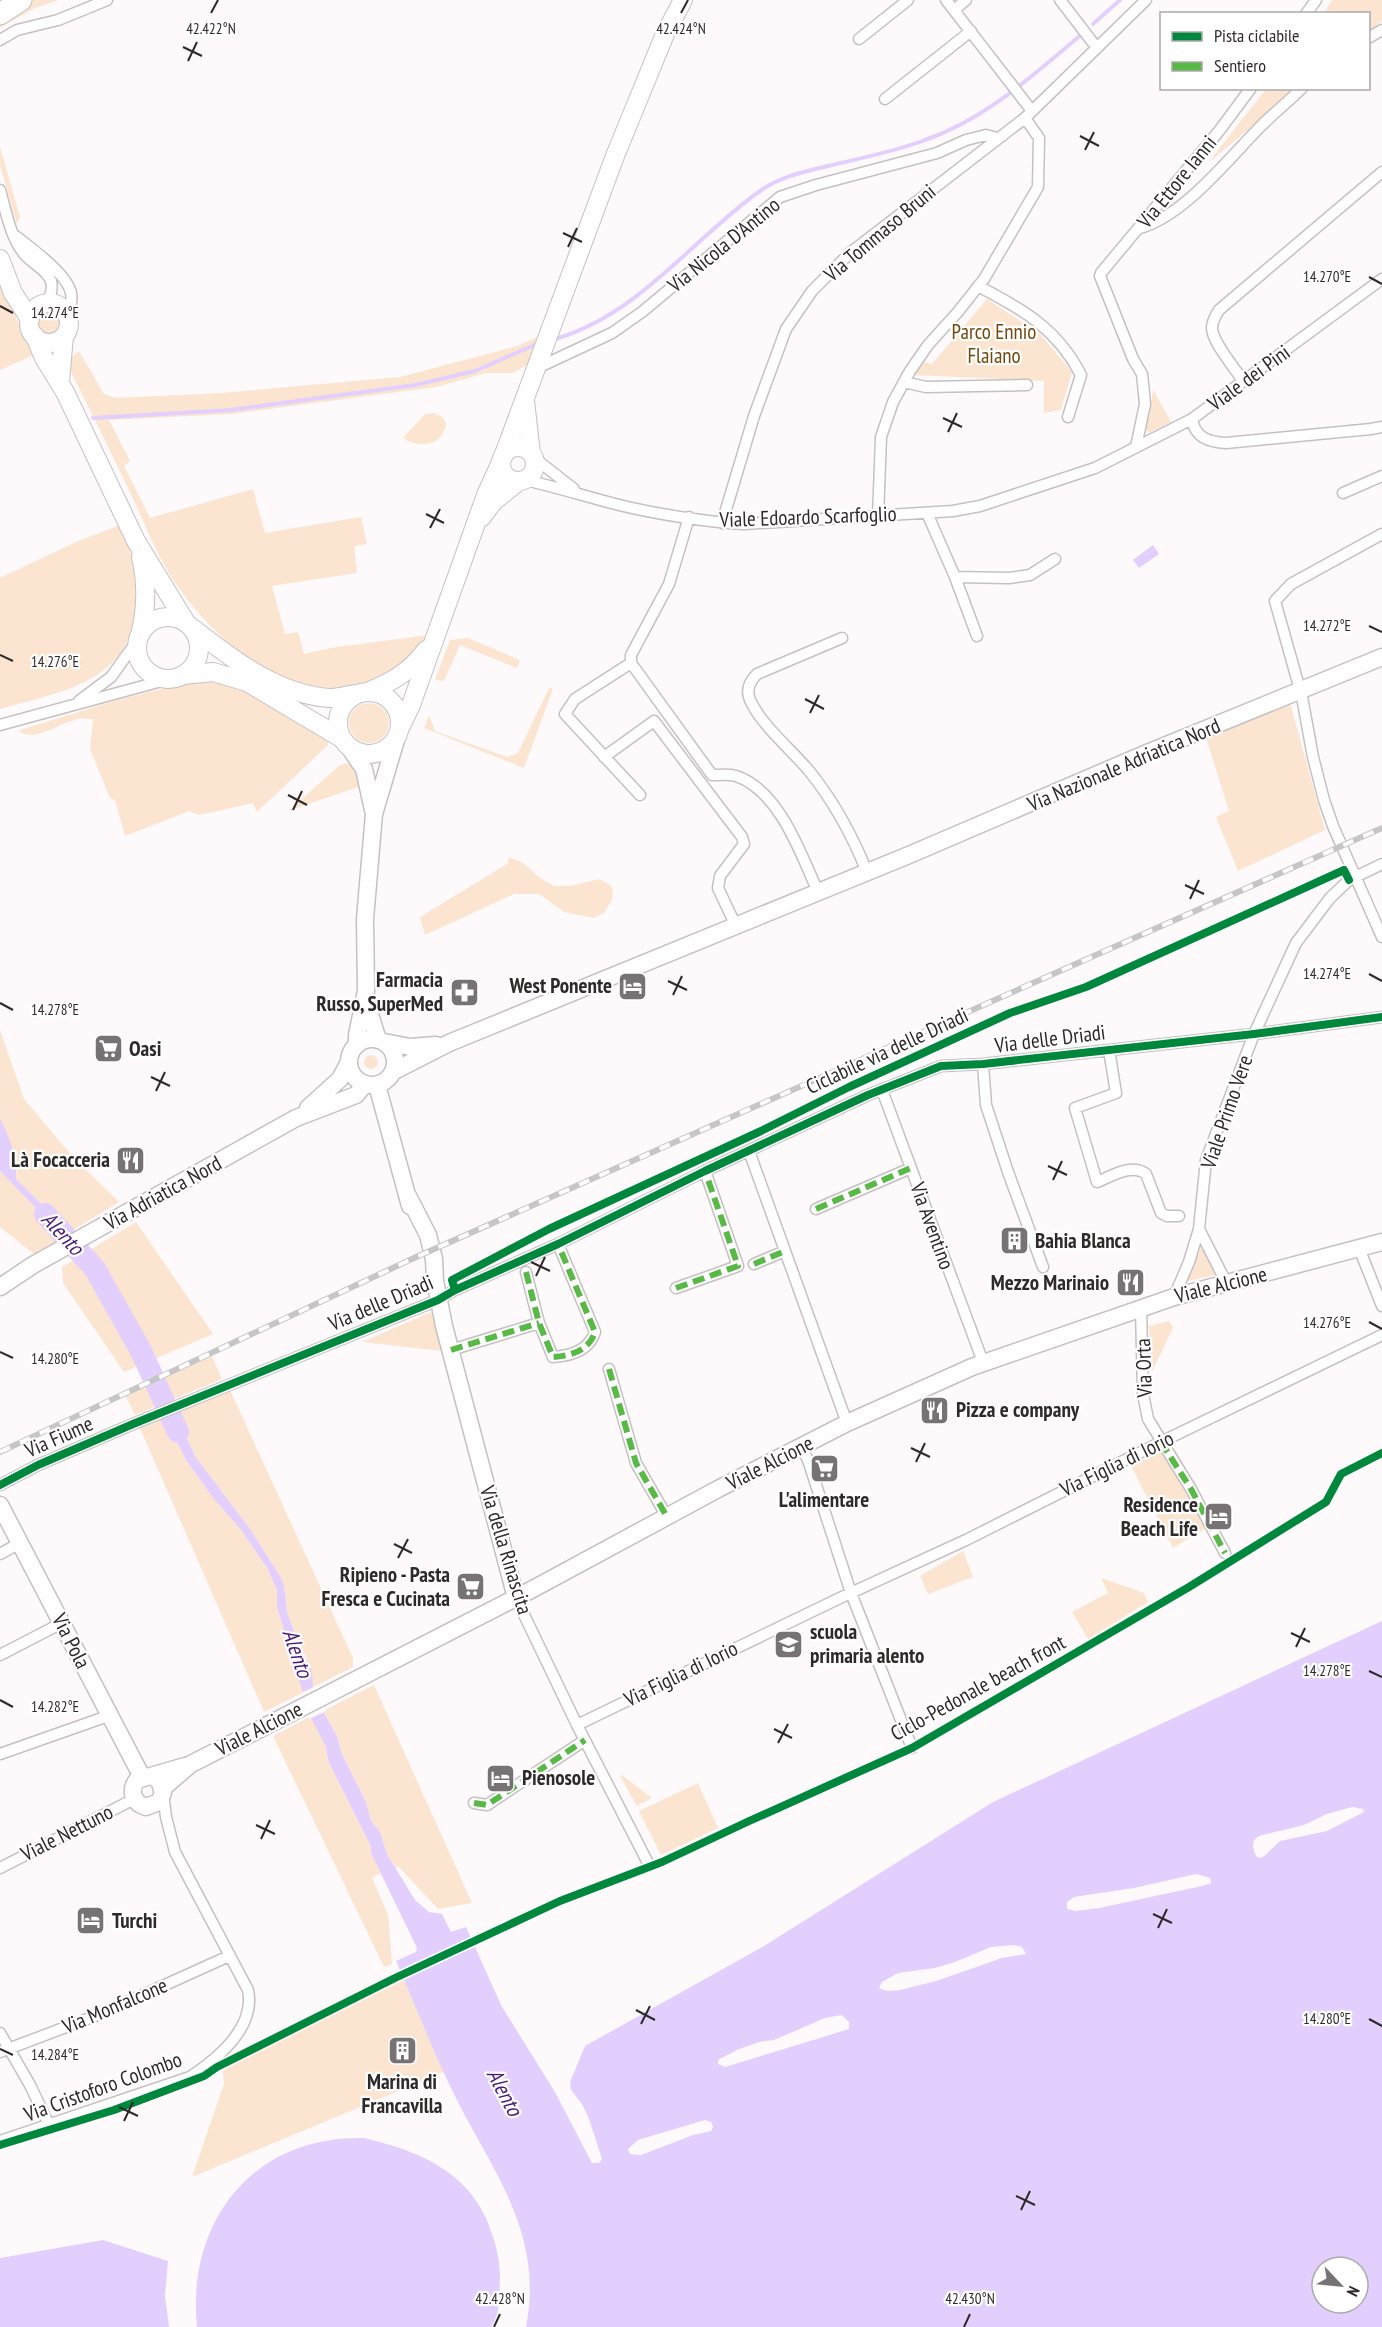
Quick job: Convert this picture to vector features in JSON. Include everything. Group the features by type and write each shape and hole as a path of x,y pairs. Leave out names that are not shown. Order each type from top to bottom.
{"highway":[{"path":"0,14 21,0"}],"main road":[{"path":"136,541 146,586 146,601 139,636 139,660 151,674 176,677 213,672 247,682 345,742 358,753 369,755 389,748 411,705 473,528 502,459 626,129 666,34 682,3"},
{"path":"2,264 28,297 38,316 46,343 53,343 64,336 68,330 68,317 57,305 38,316"},
{"path":"38,316 44,358 60,381 136,541 198,638 200,649 192,669 176,677"},
{"path":"60,381 64,336"},
{"path":"473,528 494,502 533,472 535,468 524,396"},
{"path":"522,480 508,478 504,473 502,459 510,449 516,447 526,449 532,455"},
{"path":"139,636 156,618 176,617 232,659 267,680 291,690 332,698 362,693 378,693 388,697 400,715 398,733"},
{"path":"345,742 338,728 342,708 348,700 401,676 413,666 436,636"}],"street":[{"path":"0,40 17,30 58,20 107,0"},
{"path":"859,39 908,0"},
{"path":"878,517 881,437 893,402 928,345 978,286 1038,187 1039,138 1020,95 946,0"},
{"path":"954,10 966,0"},
{"path":"1060,0 1097,48"},
{"name":"Via Tommaso Bruni","path":"722,523 754,416 786,329 812,291 850,253 1029,115 1146,0"},
{"path":"885,99 970,32"},
{"name":"Via Ettore Ianni","path":"1136,447 1145,404 1143,374 1133,359 1100,276 1249,90"},
{"path":"1139,228 1163,219 1206,183 1300,90"},
{"name":"Via Nicola D'Antino","path":"537,362 612,333 642,312 780,197 816,185 937,153 966,140 986,135 997,138"},
{"path":"1244,381 1215,340 1212,329 1220,310 1382,172"},
{"path":"0,190 12,233 25,255 49,277 52,289 38,316"},
{"path":"12,233 65,280 72,299 68,317"},
{"name":"Viale dei Pini","path":"1382,279 1192,419 1194,430 1198,435 1215,442 1226,443 1382,427"},
{"path":"978,286 1016,307 1044,327 1070,354 1081,375 1068,417"},
{"path":"904,382 926,387 1027,385"},
{"name":"Viale Edoardo Scarfoglio","path":"522,480 580,493 622,506 722,523 744,524 927,513 980,506 1095,468 1192,419"},
{"name":"Viale Edoardo Scarfoglio","path":"532,455 580,493"},
{"path":"1343,493 1382,476"},
{"name":"Viale Edoardo Scarfoglio","path":"927,513 955,577 977,636"},
{"name":"Viale Edoardo Scarfoglio","path":"631,663 631,656 669,584 689,517"},
{"path":"1382,534 1291,584 1275,601 1300,691 1313,758 1333,826 1382,937"},
{"path":"955,577 1009,578 1030,575 1055,559"},
{"path":"74,705 111,677 139,636"},
{"path":"842,638 758,674 751,680 748,694 751,704 812,774 847,828 867,872"},
{"name":"Via Nazionale Adriatica Nord","path":"394,1071 448,1043 867,872 1382,657"},
{"path":"640,795 565,714 575,699 631,663 712,775 735,775 766,795 793,836 818,892"},
{"path":"0,725 176,677"},
{"path":"604,757 654,721 742,837 744,844 720,876 718,888 736,926"},
{"path":"357,1045 365,996 365,919 374,814 398,733"},
{"path":"345,742 364,769 374,814"},
{"name":"Viale Primo Vere","path":"1174,1297 1189,1262 1199,1229 1206,1160 1254,1034 1296,943 1330,898 1354,876 1382,864"},
{"path":"365,996 381,1041 394,1055 394,1071 387,1080 371,1085 353,1076 349,1062 351,1053 363,1041 381,1041"},
{"name":"Via delle Driadi","path":"133,1424 438,1300 835,1109 941,1066 983,1064 1254,1034 1382,1017"},
{"name":"Via Nazionale Adriatica Nord","path":"381,1041 418,1048 448,1043"},
{"path":"1109,1050 1116,1093 1075,1108 1097,1182 1128,1170 1141,1170 1146,1174 1161,1213 1167,1216 1179,1216"},
{"name":"Via Adriatica Nord","path":"296,1119 340,1079 349,1062"},
{"name":"Via delle Driadi","path":"983,1064 986,1105 1043,1267"},
{"name":"Via Adriatica Nord","path":"0,1287 33,1265 296,1119 356,1095 371,1085"},
{"name":"Via della Rinascita","path":"371,1085 408,1196 417,1239 425,1263 435,1281 516,1598 577,1725 647,1861"},
{"name":"Via Aventino","path":"882,1090 983,1362"},
{"path":"749,1151 847,1423"},
{"path":"816,1209 911,1168"},
{"path":"676,1288 738,1266 705,1170"},
{"path":"1199,1229 1227,1284"},
{"path":"526,1272 539,1323 553,1357 579,1352 592,1340 595,1332 558,1244"},
{"name":"Viale Alcione","path":"146,1777 191,1764 516,1598 847,1423 983,1362 1174,1297 1359,1248 1380,1246"},
{"path":"1359,1248 1382,1306"},
{"path":"754,1264 785,1251"},
{"name":"Via Orta","path":"1141,1307 1143,1394 1149,1419 1191,1489 1225,1553"},
{"path":"451,1350 539,1323"},
{"name":"Via Figlia di Iorio","path":"577,1725 997,1525 1161,1442 1382,1335"},
{"path":"609,1369 636,1463 667,1517"},
{"name":"Via Fiume","path":"0,1485 38,1465 133,1424"},
{"path":"801,1447 808,1460 851,1593 912,1748"},
{"name":"Via Pola","path":"0,1504 108,1716 146,1777"},
{"path":"0,1554 20,1543"},
{"path":"0,1655 62,1623"},
{"path":"0,1754 108,1716"},
{"path":"474,1803 487,1805 586,1740"},
{"name":"Viale Alcione","path":"163,1790 191,1764"},
{"path":"163,1790 159,1802 151,1807 141,1806 134,1799 134,1784 146,1777 159,1780 163,1790 167,1823 175,1852 228,1956"},
{"name":"Viale Nettuno","path":"0,1868 134,1799"},
{"name":"Via Cristoforo Colombo","path":"0,2141 190,2077 215,2060 246,2017 250,1999 248,1990 228,1956"},
{"name":"Via Monfalcone","path":"4,2051 103,2013 228,1956"},
{"path":"0,2033 4,2051 30,2085 49,2125"}],"green space":[{"path":"0,0 58,0 35,8 0,28"},
{"path":"1332,0 1382,0 1382,21 1370,30 1370,12 1325,12"},
{"path":"1265,90 1296,90 1208,163"},
{"path":"0,147 20,217 17,224 0,166"},
{"path":"0,283 34,355 0,370"},
{"name":"Parco Ennio Flaiano","path":"987,299 1040,334 1072,372 1061,410 1044,413 1044,381 912,375 920,361 932,364"},
{"path":"49,311 59,318 60,322 53,332 49,333 39,326 38,322 45,312"},
{"path":"537,337 527,365 513,373 486,373 436,387 232,414 109,420 130,461 124,466 150,518 253,489 265,533 361,517 367,544 354,546 357,573 272,586 285,634 298,632 304,654 330,648 429,635 419,648 396,669 369,683 354,687 321,687 269,672 240,653 199,613 176,584 151,540 70,370 70,358 79,351 104,394 116,398 222,393 400,377 518,346"},
{"path":"1153,390 1171,422 1148,433 1145,426 1150,413"},
{"path":"434,413 442,417 446,423 441,437 436,441 423,444 416,444 403,438 425,414"},
{"path":"120,525 138,577 138,603 128,640 116,658 101,672 83,683 0,709 0,578 76,542"},
{"path":"468,638 520,660 517,668 460,645 444,681 435,680 450,640"},
{"path":"203,678 221,678 328,736 328,745 257,812 253,803 199,815 189,811 125,836 115,800 110,798 90,749 93,719 78,719 43,733 28,735 21,733 20,730 114,701"},
{"path":"549,688 553,689 524,768 424,728 429,715 435,731 507,757 518,753"},
{"path":"369,703 383,709 389,723 383,737 369,743 355,737 349,723 355,709"},
{"path":"1290,703 1325,830 1238,871 1216,817 1229,811 1206,738"},
{"path":"347,763 356,769 361,786 288,811 340,765"},
{"path":"509,857 523,863 540,878 554,886 571,886 599,879 613,889 612,900 604,913 594,918 564,912 539,894 514,894 425,935 420,917 507,864"},
{"path":"0,1030 24,1099 73,1157 119,1202 70,1232 16,1179 17,1164 14,1152 0,1118"},
{"path":"368,1055 374,1055 378,1062 374,1069 368,1069 364,1065 364,1059"},
{"path":"0,1171 64,1237 34,1254 0,1227"},
{"path":"136,1222 213,1334 124,1372 63,1283 62,1267"},
{"path":"1201,1248 1219,1274 1184,1282"},
{"path":"431,1312 442,1351 362,1342"},
{"path":"1169,1321 1173,1328 1152,1372 1149,1326"},
{"path":"212,1356 222,1379 135,1415 125,1395"},
{"path":"229,1388 353,1658 353,1667 313,1687 306,1656 299,1645 287,1612 284,1585 280,1576 250,1529 195,1456 175,1412"},
{"path":"164,1416 186,1460 214,1499 242,1531 267,1568 277,1590 277,1607 304,1692 264,1712 139,1426"},
{"path":"1166,1448 1184,1481 1181,1485 1187,1496 1192,1495 1208,1527 1173,1548 1131,1466"},
{"path":"963,1551 973,1577 928,1594 920,1576"},
{"path":"1101,1578 1144,1593 1148,1602 1088,1639 1072,1612 1108,1593"},
{"path":"374,1685 472,1903 438,1909 399,1867 396,1868 387,1854 380,1832 371,1821 366,1802 342,1754 337,1736 323,1711"},
{"path":"311,1716 326,1747 328,1760 371,1847 371,1853 381,1873 372,1878 388,1915 392,1964 384,1967 273,1736"},
{"path":"622,1775 652,1798 637,1806 620,1776"},
{"path":"698,1783 718,1828 661,1855 639,1811"},
{"path":"404,1980 444,2072 192,2177 224,2084 223,2070 290,2033"}],"water":[{"path":"1153,545 1159,554 1139,568 1133,560"},
{"path":"0,1118 12,1147 16,1179 70,1232 64,1237 0,1171"},
{"path":"163,1379 170,1401 159,1405 150,1385"},
{"path":"175,1412 195,1456 250,1529 280,1576 284,1585 287,1612 299,1645 312,1671 313,1687 366,1802 371,1821 380,1832 387,1854 415,1900 429,1912 442,1914 451,1932 466,1927 502,2007 555,2092 592,2163 599,2163 602,2159 589,2119 582,2104 571,2090 570,2082 585,2046 764,1946 993,1802 1382,1621 1382,2327 526,2327 530,2292 527,2259 520,2228 496,2171 464,2114 435,2054 396,1961 416,1952 417,1948 328,1760 326,1747 310,1716 277,1607 277,1590 267,1568 242,1531 214,1499 186,1460 164,1416"},
{"path":"364,2138 406,2150 443,2168 459,2181 484,2213 499,2261 499,2304 491,2327 197,2327 197,2288 203,2252 216,2220 235,2192 260,2169 290,2151 325,2141"},
{"path":"103,2240 168,2261 165,2295 169,2327 0,2327 0,2258"}],"pier":[{"path":"316,1686 326,1711 309,1719 301,1693"},
{"path":"1352,1807 1363,1809 1364,1812 1327,1831 1280,1841 1263,1857 1258,1858 1255,1854 1254,1840 1259,1836 1304,1825 1327,1814"},
{"path":"1196,1874 1210,1878 1211,1883 1099,1908 1076,1911 1067,1909 1067,1902 1074,1897 1134,1888"},
{"path":"1014,1945 1022,1947 1026,1954 1002,1958 936,1981 900,1990 887,1991 879,1988 882,1982 898,1973 935,1968 991,1947"},
{"path":"842,2015 849,2022 849,2029 725,2067 718,2064 718,2060 737,2050 759,2042 774,2040 825,2018"},
{"path":"705,2120 711,2122 713,2127 711,2131 693,2135 641,2155 630,2154 628,2149 638,2140"}],"waterway":[{"path":"1093,24 1120,0"},
{"path":"555,339 585,328 613,313 639,295 735,210 768,186 793,175 901,148 947,131 989,108 1082,34"},
{"path":"93,418 231,410 415,385 475,371 539,343"},
{"name":"Alento","path":"45,1214 95,1269 141,1351 178,1432"}],"railway":[{"path":"0,1452 414,1258 1382,828"}],"marked path":[{"path":"816,1209 911,1168"},
{"path":"676,1288 738,1266 705,1171"},
{"path":"526,1272 539,1323 553,1357 572,1354 584,1348 595,1332 558,1244"},
{"path":"754,1264 785,1251"},
{"path":"451,1350 539,1323"},
{"path":"609,1369 636,1463 667,1517"},
{"path":"1161,1442 1191,1489 1225,1553"},
{"path":"474,1803 487,1805 585,1740"}],"cycle path":[{"name":"Ciclabile via delle Driadi","path":"455,1290 452,1280 549,1229 1010,1013 1086,987 1344,870 1349,880"},
{"path":"0,1485 38,1465 133,1424 438,1300 868,1095 941,1066 983,1064 1254,1034 1382,1017"},
{"name":"Ciclo-Pedonale beach front","path":"0,2145 114,2110 204,2076 217,2067 395,1978 560,1901 662,1862 912,1748 1189,1587 1326,1502 1341,1474 1382,1453"}],"place":[{"name":"West Ponente","path":"633,986"},
{"name":"Farmacia Russo, SuperMed","path":"464,992"},
{"name":"Oasi","path":"108,1049"},
{"name":"Là Focacceria","path":"131,1160"},
{"name":"Bahia Blanca","path":"1014,1241"},
{"name":"Mezzo Marinaio","path":"1130,1283"},
{"name":"Pizza e company","path":"935,1410"},
{"name":"L'alimentare","path":"824,1469"},
{"name":"Residence Beach Life","path":"1219,1517"},
{"name":"Ripieno - Pasta Fresca e Cucinata","path":"471,1587"},
{"name":"scuola primaria alento","path":"789,1644"},
{"name":"Pienosole","path":"501,1778"},
{"name":"Turchi","path":"91,1921"},
{"name":"Marina di Francavilla","path":"402,2051"}]}
